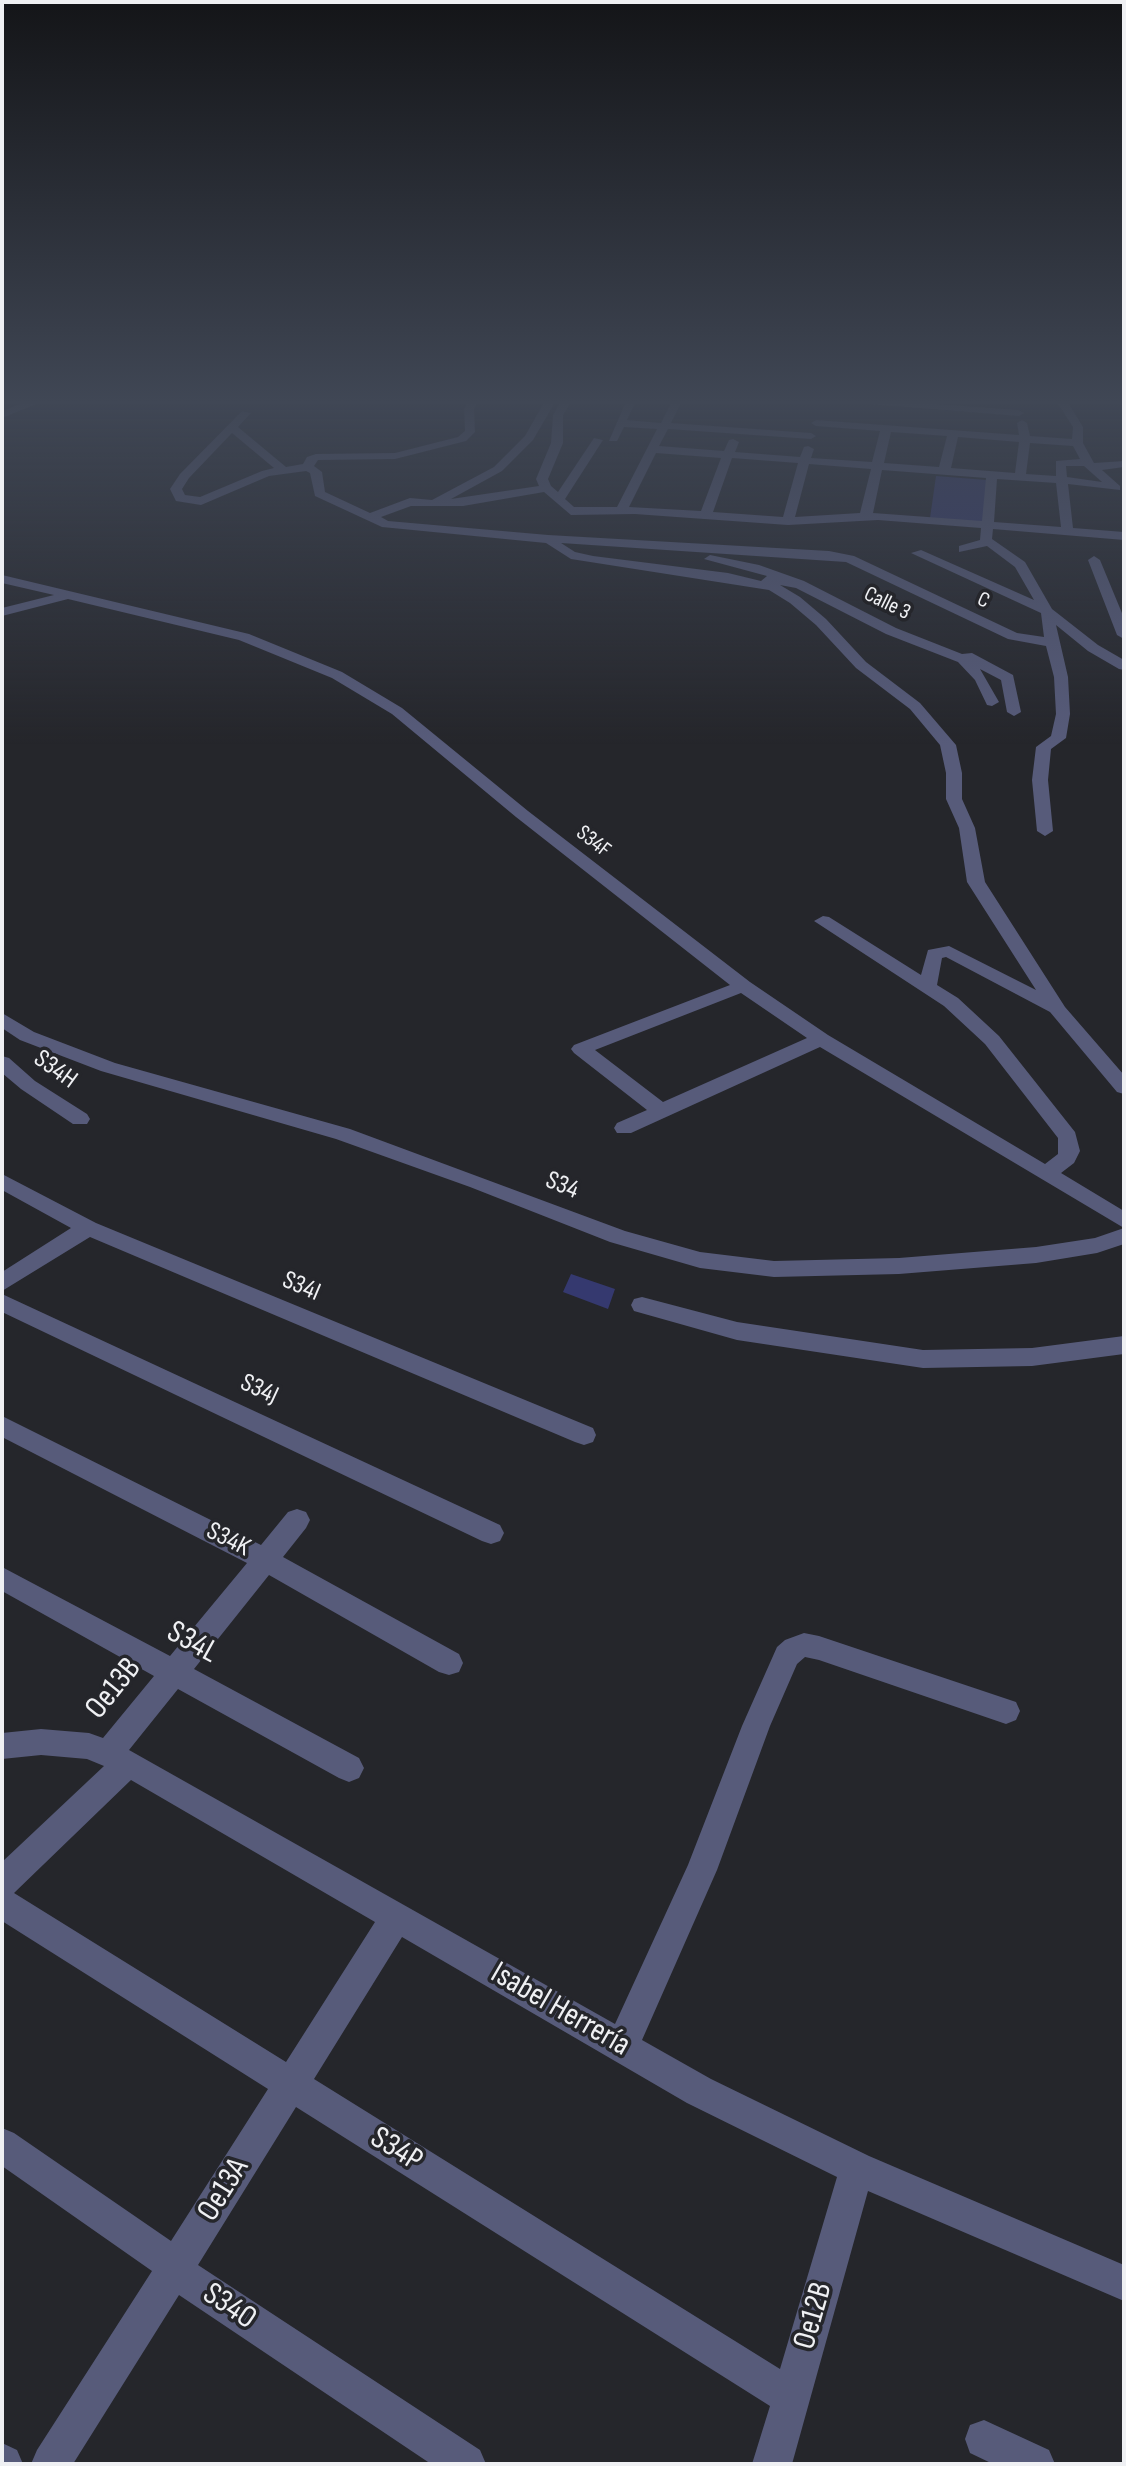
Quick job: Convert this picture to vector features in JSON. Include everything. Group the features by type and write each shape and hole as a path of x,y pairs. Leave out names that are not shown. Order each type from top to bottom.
{"street":[{"name":"C","path":"359,514 411,528 630,544 793,551 850,559 976,621 1013,636 1052,643"},
{"path":"367,518 378,514"},
{"path":"678,514 788,521 866,515 1124,536"},
{"path":"788,521 790,514"},
{"path":"987,514 988,542"},
{"path":"1065,514 1067,531"},
{"name":"Calle 3","path":"548,539 571,555 593,560 716,577 799,584 891,631 970,662"},
{"path":"963,549 988,542 1018,562 1047,611 1061,677 1063,714 1058,738 1044,747 1040,780 1045,831"},
{"path":"630,544 754,568 799,584"},
{"path":"917,553 1047,611 1093,648 1124,666"},
{"path":"1094,560 1124,635"},
{"path":"716,577 773,587 795,600 821,622 861,665 915,706 938,731 948,745 954,773 954,799 967,828 976,882 1058,1010 1124,1088"},
{"name":"S34F","path":"2,579 244,637 337,675 367,691 397,711 522,814 743,986 821,1039 1124,1221"},
{"path":"2,612 52,601 68,594"},
{"path":"970,662 992,702"},
{"path":"970,662 1008,678 1014,712"},
{"path":"823,921 928,986 961,1010 992,1040 1065,1132 1069,1143 1068,1155 1046,1174"},
{"path":"928,986 934,954 949,951 1058,1010"},
{"path":"660,1110 581,1049 743,986"},
{"name":"S34","path":"2,1019 27,1036 108,1067 343,1134 478,1182 618,1237 700,1260 774,1269 899,1266 1036,1255 1097,1245 1124,1236"},
{"path":"624,1128 821,1039"},
{"name":"S34H","path":"2,1062 28,1085 80,1119"},
{"name":"S34I","path":"2,1181 88,1228 584,1435"},
{"path":"2,1283 88,1228"},
{"name":"S34J","path":"2,1302 491,1533"},
{"path":"642,1305 737,1331 923,1359 1032,1357 1124,1345"},
{"name":"S34K","path":"2,1426 264,1559 449,1663"},
{"name":"Oe13B","path":"2,1883 118,1759 174,1671 297,1520"},
{"name":"S34L","path":"2,1578 349,1768"},
{"path":"622,2046 702,1870 756,1726 787,1656 795,1649 804,1645 819,1648 1006,1711"},
{"name":"Isabel Herrería","path":"2,1746 41,1742 89,1746 118,1759 699,2091 857,2168 1124,2283"},
{"name":"S34P","path":"2,1903 790,2397"},
{"name":"Oe13A","path":"51,2464 397,1916"},
{"name":"S34O","path":"2,2145 176,2266 173,2270 466,2464"},
{"name":"Oe12B","path":"772,2464 857,2168"},
{"path":"984,2439 1035,2464"}],"shaded area":[{"path":"931,514 985,514 985,522 930,518"},
{"path":"571,1274 615,1289 608,1309 563,1292"}]}
